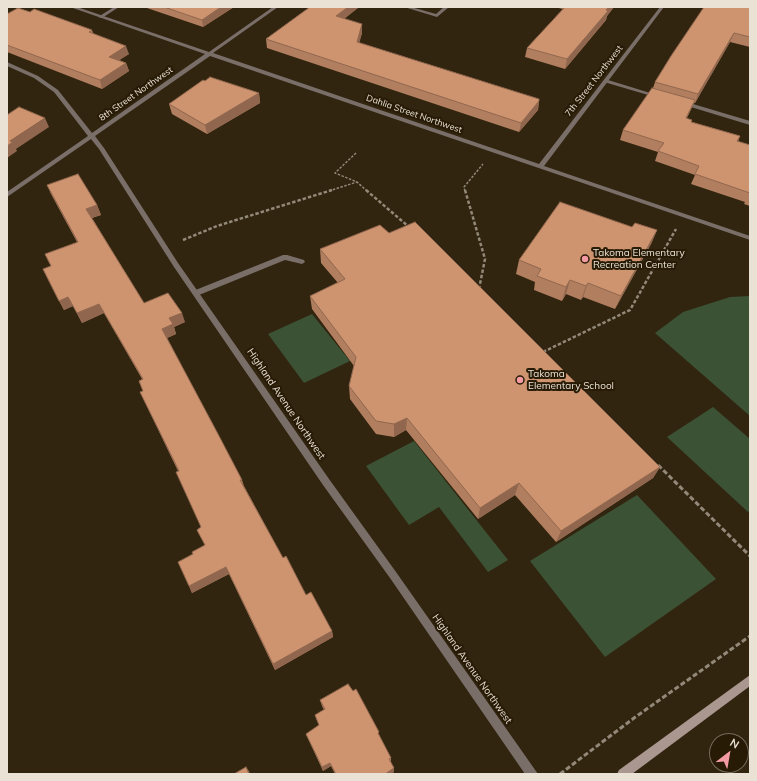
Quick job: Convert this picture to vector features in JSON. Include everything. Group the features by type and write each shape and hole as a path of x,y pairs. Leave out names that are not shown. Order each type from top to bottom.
{"main road":[{"path":"623,774 750,680"}],"street":[{"name":"Dahlia Street Northwest","path":"72,7 750,238"},
{"path":"100,17 116,7"},
{"name":"8th Street Northwest","path":"7,196 276,7"},
{"path":"406,7 436,16 447,7"},
{"name":"7th Street Northwest","path":"540,166 662,7"},
{"name":"Highland Avenue Northwest","path":"7,64 36,77 56,91 92,136 107,157 142,214 326,482 532,774"},
{"path":"606,81 661,97"},
{"path":"676,101 750,123"},
{"path":"196,293 285,257 302,262"}],"path":[{"path":"356,153 335,173 357,182 409,227"},
{"path":"479,288 485,259 464,187 486,161"},
{"path":"183,240 216,226 357,182"},
{"path":"543,352 630,310 676,228"},
{"path":"473,283 484,294"},
{"path":"538,347 549,357"},
{"path":"655,462 750,556"},
{"path":"560,774 634,718 750,636"}],"green space":[{"path":"750,296 750,416 655,333 683,312 730,297"},
{"path":"312,314 350,361 304,383 268,334"},
{"path":"713,407 750,439 750,510 748,512 667,437"},
{"path":"414,441 508,560 488,572 439,507 409,525 366,466"},
{"path":"637,495 716,579 605,657 530,561"}],"building":[{"path":"164,7 221,7 202,20"},
{"path":"310,7 348,7 336,16 362,24 357,42 539,99 539,101 521,123 266,39"},
{"path":"565,7 609,7 606,10 608,11 567,59 527,48"},
{"path":"704,7 750,7 750,37 734,33 698,94 655,82 671,56"},
{"path":"18,8 30,12 34,9 92,30 89,32 126,46 109,57 126,63 100,80 7,45 7,14"},
{"path":"210,77 259,93 205,125 169,104 203,80 205,81"},
{"path":"652,88 695,100 686,118 692,120 691,122 740,136 737,141 750,145 750,193 695,174 699,166 658,151 664,143 623,130"},
{"path":"19,107 45,118 10,141 13,142 7,146 7,115"},
{"path":"78,174 97,205 86,209 144,303 168,293 182,313 169,318 173,324 162,329 242,480 240,480 283,558 286,556 306,595 311,592 332,631 273,664 226,567 189,586 178,562 193,554 192,552 205,545 197,530 201,527 176,472 179,471 140,392 143,391 139,381 143,379 99,304 77,313 68,297 59,301 43,269 51,266 45,254 78,242 47,185"},
{"name":"Takoma Elementary Recreation Center","path":"560,202 632,227 635,223 657,230 621,296 588,283 586,286 570,280 566,287 537,276 541,269 519,260"},
{"path":"415,222 660,467 561,531 519,483 480,508 407,418 394,424 376,421 349,386 356,357 310,296 345,279 320,249 380,225 389,233"},
{"path":"348,684 353,691 356,689 391,758 389,759 394,768 385,774 336,774 330,763 322,767 306,734 319,725 315,715 325,709 320,700"},
{"path":"246,767 249,774 234,774"}],"place":[{"name":"Takoma Elementary Recreation Center","path":"585,259"},
{"name":"Takoma Elementary School","path":"520,380"}]}
